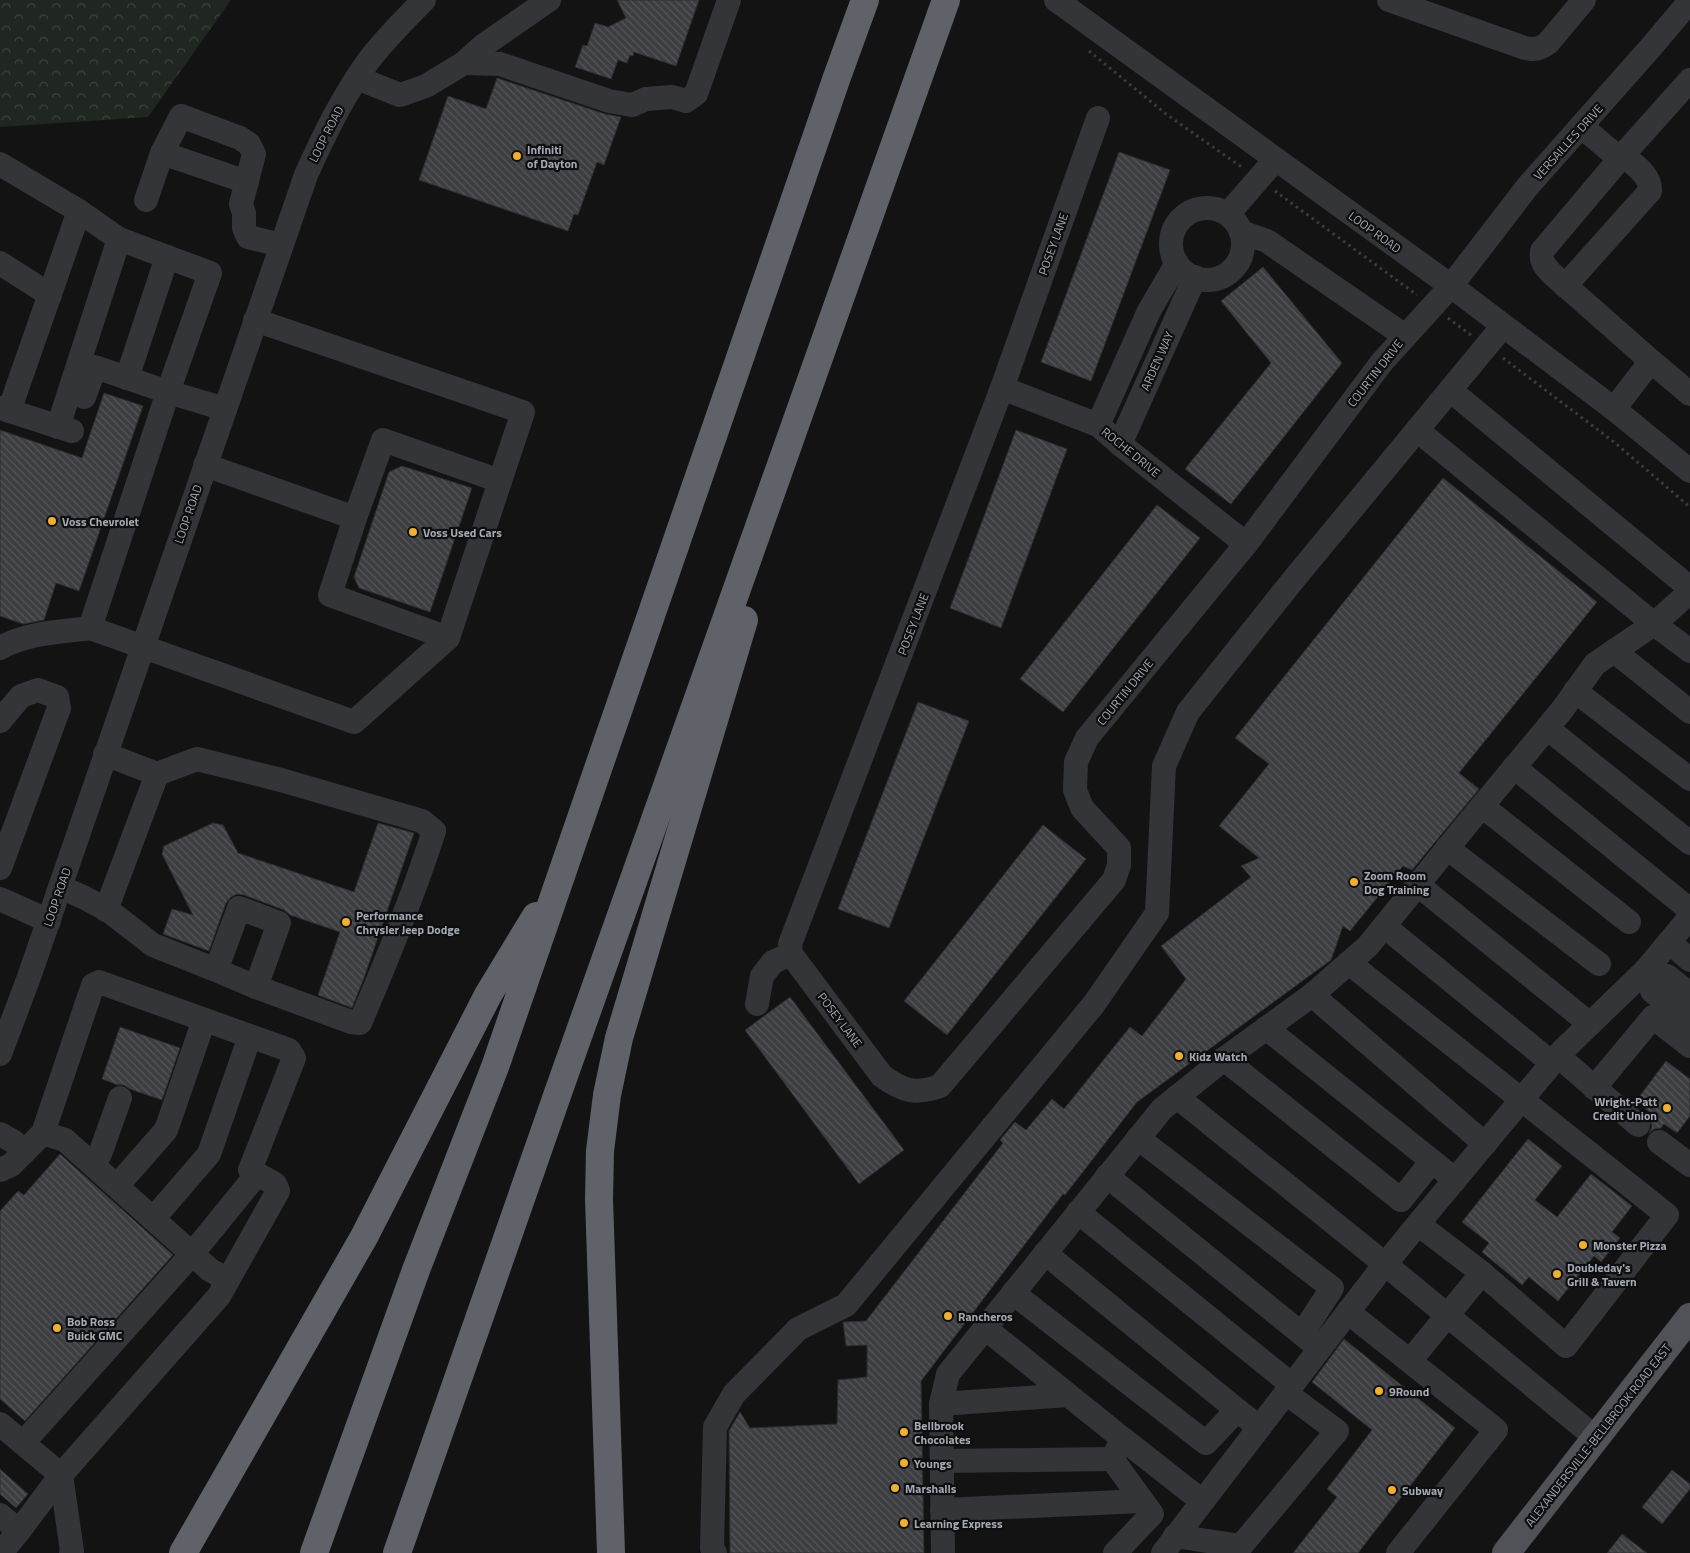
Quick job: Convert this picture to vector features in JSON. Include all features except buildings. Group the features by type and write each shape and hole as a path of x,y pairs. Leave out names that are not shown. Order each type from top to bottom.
{"highway":[{"path":"314,1553 416,1270 495,1068 865,0"},
{"path":"397,1553 559,1090 946,0"},
{"path":"612,1553 599,1199 600,1150 607,1095 619,1038 843,290"},
{"path":"183,1553 364,1237 488,995 563,872"}],"main road":[{"name":"ALEXANDERSVILLE-BELLBROOK ROAD EAST","path":"1506,1553 1690,1317"}],"street":[{"name":"LOOP ROAD","path":"0,1054 9,1004 49,920 306,175 329,124 357,78 397,27 424,0"},
{"path":"357,78 400,95 426,86 464,63 484,46 549,0"},
{"path":"464,63 500,64 610,102 632,105 646,99 672,98 686,101 696,94 728,0"},
{"name":"LOOP ROAD","path":"1056,0 1451,286 1614,409 1690,471"},
{"path":"1389,0 1423,6 1534,50 1542,48 1548,43 1584,0"},
{"name":"VERSAILLES DRIVE","path":"1451,286 1528,186 1685,2"},
{"path":"1690,80 1621,157 1542,251 1541,258 1544,266 1565,286 1690,394"},
{"path":"146,200 162,153 181,116 240,138 250,144 254,154 241,204 244,213 244,228 248,237 281,245"},
{"name":"POSEY LANE","path":"911,1091 896,1086 882,1076 791,954 790,944 1002,388 1098,118"},
{"path":"1565,286 1650,191 1647,177 1581,126"},
{"path":"162,153 247,182"},
{"path":"1235,223 1275,160"},
{"path":"0,164 79,211 119,239 210,273 168,392 90,628"},
{"path":"1235,223 1243,243 1242,255 1228,273 1218,278 1206,280 1186,270 1172,252 1171,240 1175,228 1182,218 1192,211 1204,208 1217,209 1235,223 1267,242 1405,336"},
{"path":"79,211 50,295 4,410 72,431 95,367 225,409"},
{"path":"58,427 119,239"},
{"path":"127,378 167,257"},
{"path":"0,263 50,295"},
{"path":"1098,425 1149,311 1186,270"},
{"name":"ARDEN WAY","path":"1120,444 1186,270"},
{"name":"COURTIN DRIVE","path":"911,1091 926,1092 940,1086 1114,880 1119,865 1119,848 1082,808 1075,790 1076,762 1087,738 1246,544 1382,362 1451,286"},
{"path":"3,643 37,635 90,628 354,722 448,638 523,412 255,320"},
{"path":"715,1553 712,1548 715,1427 734,1394 798,1330 846,1304 1094,1004 1157,913 1164,766 1188,712 1294,579 1503,326"},
{"path":"1614,409 1652,361"},
{"name":"ROCHE DRIVE","path":"1002,388 1098,425 1246,544"},
{"path":"943,1553 941,1404 948,1374 1162,1109 1224,1059 1312,995 1368,946 1547,728 1596,664 1654,624 1690,590 1450,390"},
{"path":"1417,430 1654,624 1690,651"},
{"path":"448,638 330,595 355,518 384,440 500,481"},
{"path":"205,465 355,518"},
{"path":"1614,651 1690,712"},
{"path":"0,721 21,696 38,690 57,697 59,708 0,868"},
{"path":"1576,691 1690,779"},
{"path":"1547,728 1690,842"},
{"path":"60,887 106,910 153,945 256,987 351,1022 360,1023 388,956 434,831 422,821 281,780 197,759 157,774 105,754"},
{"path":"1514,767 1690,910"},
{"path":"106,910 157,774"},
{"path":"1482,806 1630,922"},
{"path":"1447,848 1599,964"},
{"path":"1418,885 1590,1024"},
{"path":"0,899 49,920"},
{"path":"211,968 218,965 239,908 279,923 256,987"},
{"path":"1311,1341 1348,1312 1385,1264 1555,1060 1646,970 1690,917"},
{"path":"1384,926 1555,1060 1594,1088 1638,1126"},
{"path":"1669,942 1690,960"},
{"path":"757,1004 762,976 773,962 791,954"},
{"path":"1349,963 1667,1215 1566,1346 1482,1274 1418,1224"},
{"path":"1646,970 1667,976 1690,994"},
{"path":"1646,970 1652,991 1690,1021"},
{"path":"0,1170 12,1165 43,1133 92,985 99,982 289,1050 294,1058 250,1170 275,1184 278,1191 219,1296 61,1475 1,1553"},
{"path":"1312,995 1485,1144"},
{"path":"1594,1088 1653,1017 1690,1046"},
{"path":"117,1186 166,1130 204,1020"},
{"path":"1266,1028 1455,1180"},
{"path":"152,1218 209,1154 250,1036"},
{"path":"1224,1059 1401,1200 1432,1161"},
{"path":"1177,1096 1596,1438"},
{"path":"92,1164 100,1154 120,1098"},
{"path":"43,1133 65,1140 210,1270 228,1280"},
{"path":"0,1134 14,1142 24,1152"},
{"path":"1138,1138 1332,1288 1289,1389 1169,1545"},
{"path":"1659,1142 1690,1165"},
{"path":"22,1443 192,1254 257,1174"},
{"path":"1106,1176 1311,1341"},
{"path":"1078,1212 1337,1431 1241,1546 1169,1545"},
{"path":"1045,1253 1259,1427"},
{"path":"1410,1361 1482,1274"},
{"path":"1013,1293 1206,1443 1237,1410"},
{"path":"1348,1312 1496,1430 1398,1553"},
{"path":"985,1328 1068,1395 1117,1449 1202,1501"},
{"path":"941,1404 1068,1395"},
{"path":"0,1424 61,1475 71,1553"},
{"path":"942,1461 1117,1449"},
{"path":"1115,1553 1152,1514 1142,1501 1117,1449"},
{"path":"942,1510 1142,1501"},
{"path":"0,1515 19,1531"}],"path":[{"path":"1086,48 1158,108 1232,160"},
{"path":"1285,198 1416,294"},
{"path":"1448,317 1614,442 1690,507"}],"green space":[{"path":"0,0 231,0 148,117 0,127"}],"place":[{"name":"Infiniti of Dayton","path":"517,156"},
{"name":"Voss Chevrolet","path":"52,521"},
{"name":"Voss Used Cars","path":"413,532"},
{"name":"Zoom Room Dog Training","path":"1354,882"},
{"name":"Performance Chrysler Jeep Dodge","path":"346,922"},
{"name":"Kidz Watch","path":"1179,1056"},
{"name":"Wright-Patt Credit Union","path":"1667,1108"},
{"name":"Monster Pizza","path":"1583,1245"},
{"name":"Doubleday's Grill & Tavern","path":"1557,1274"},
{"name":"Rancheros","path":"948,1316"},
{"name":"Bob Ross Buick GMC","path":"57,1328"},
{"name":"9Round","path":"1379,1391"},
{"name":"Bellbrook Chocolates","path":"904,1432"},
{"name":"Youngs","path":"904,1463"},
{"name":"Marshalls","path":"895,1488"},
{"name":"Subway","path":"1392,1490"},
{"name":"Learning Express","path":"904,1523"}]}
